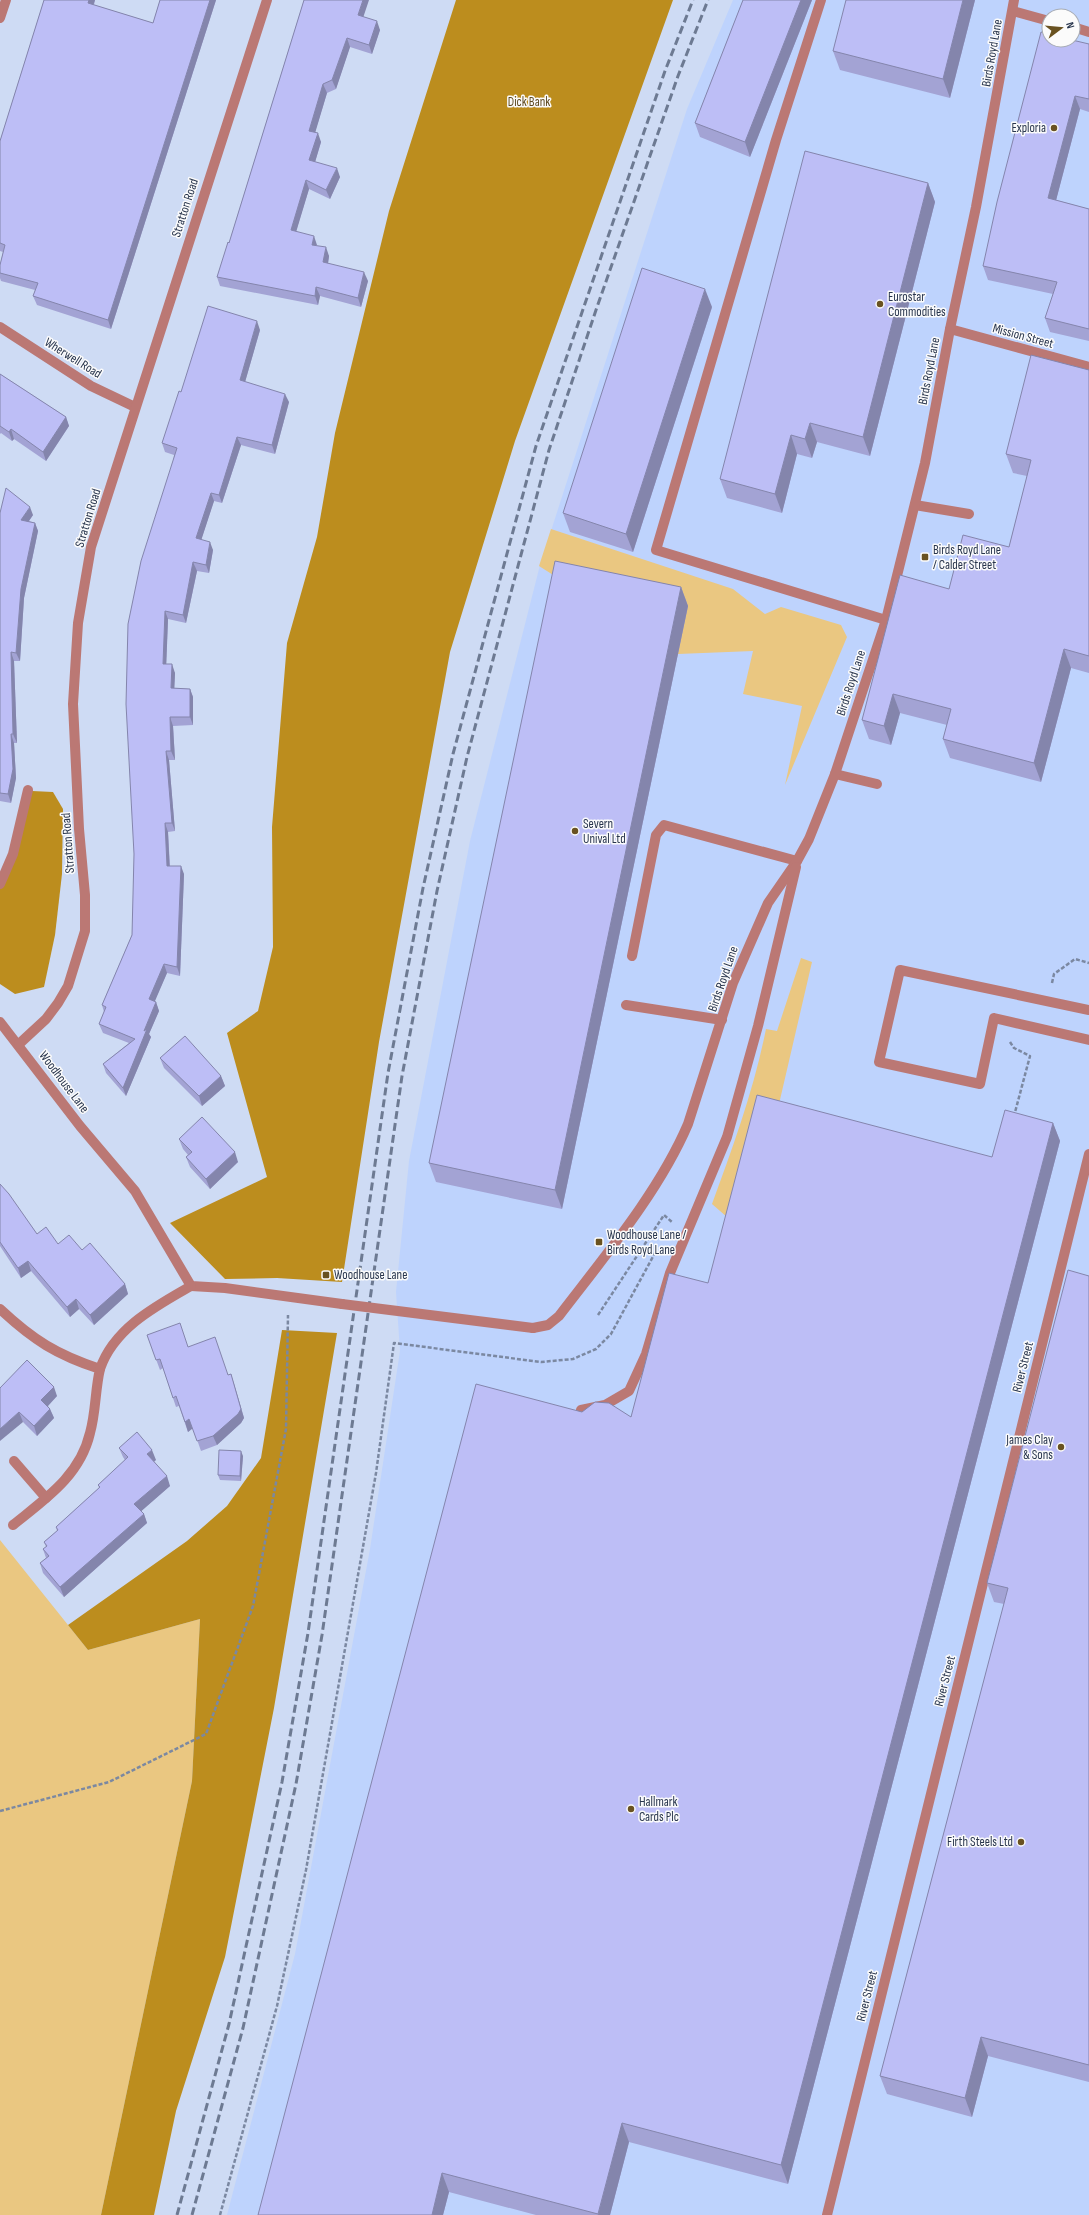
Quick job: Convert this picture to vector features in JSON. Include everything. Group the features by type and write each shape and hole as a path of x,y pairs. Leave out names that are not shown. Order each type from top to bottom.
{"street":[{"path":"0,18 6,0"},
{"name":"Stratton Road","path":"19,1044 46,1019 68,986 85,931 85,895 79,829 73,704 78,623 91,547 267,0"},
{"path":"822,0 776,140 656,550 886,620"},
{"name":"Birds Royd Lane","path":"291,1298 533,1328 548,1325 559,1316 640,1208 679,1145 688,1124 733,983 768,903 797,861 809,839 835,774 886,620 915,505 976,207 1014,0"},
{"path":"1012,11 1041,19"},
{"name":"Wherwell Road","path":"0,327 91,386 135,407"},
{"name":"Mission Street","path":"950,329 1089,367"},
{"path":"915,505 969,514"},
{"path":"835,774 877,784"},
{"path":"0,884 13,854 28,790"},
{"path":"581,1410 605,1405 630,1391 646,1354 670,1273 727,1137 758,1026 797,861 664,825 656,835 632,956"},
{"path":"1089,1010 900,970 879,1062 980,1084 994,1018 1089,1040"},
{"path":"626,1005 722,1020"},
{"name":"Woodhouse Lane","path":"0,1022 19,1044 80,1126 135,1191 191,1286"},
{"name":"River Street","path":"827,2215 1089,1154"},
{"path":"13,1525 64,1483 73,1472 87,1446 100,1369 108,1350 120,1335 156,1306 191,1286 225,1288 291,1298"},
{"path":"0,1309 44,1346 70,1360 100,1369"},
{"path":"14,1460 46,1498"}],"path":[{"path":"1031,998 1050,988 1054,974 1075,959 1089,963"},
{"path":"1012,1022 1011,1044 1014,1048 1030,1056 1014,1119"},
{"path":"598,1315 664,1215 672,1222 669,1228"},
{"path":"220,2215 277,2006 306,1870 376,1473 394,1343 541,1362 573,1359 596,1349 611,1334 658,1249"},
{"path":"0,1811 109,1782 206,1734 253,1606 286,1429 291,1298"}],"shaded area":[{"path":"733,0 1089,0 1089,2215 227,2215 295,1954 370,1549 400,1351 396,1292 409,1161 470,841 540,565 687,109"},
{"path":"551,529 733,589 765,614 781,607 841,625 847,637 785,785 802,706 743,694 753,651 678,654 539,566"},
{"path":"801,958 812,962 776,1117 735,1224 712,1204 749,1096 766,1029 777,1031"},
{"path":"0,1540 88,1650 200,1619 192,1781 101,2215 0,2215"}],"green space":[{"name":"Dick Bank","path":"456,0 673,0 515,441 450,652 379,1042 342,1282 277,1278 225,1279 170,1223 267,1177 227,1033 258,1011 273,947 272,827 287,643 317,537 335,433 389,211"},
{"path":"32,791 53,792 63,809 62,874 55,935 44,987 15,994 0,984 0,884"},
{"path":"282,1330 337,1333 274,1708 225,1957 176,2111 154,2215 101,2215 192,1781 200,1619 88,1650 68,1625 187,1541 227,1506 261,1458"}],"building":[{"path":"44,0 89,0 88,3 153,23 160,0 210,0 108,320 33,296 38,283 0,273 0,265 5,245 0,243 0,141"},
{"path":"304,0 363,0 358,15 377,21 369,45 347,38 332,80 323,84 309,131 318,133 309,160 337,168 326,190 306,180 291,230 314,236 312,245 326,247 323,262 364,272 358,298 316,287 315,296 217,277 228,242 229,243"},
{"path":"743,0 801,0 745,142 695,123"},
{"path":"846,0 963,0 943,79 833,51"},
{"path":"1041,32 1041,48 1081,48 1081,42 1089,44 1089,99 1075,96 1048,198 1089,209 1089,329 1045,318 1057,282 983,266 997,202"},
{"path":"805,151 928,183 863,437 810,423 805,439 791,435 775,494 720,479"},
{"path":"642,268 705,289 626,534 563,513"},
{"path":"208,306 257,321 240,380 285,394 272,445 237,437 219,495 211,493 196,538 210,542 206,565 193,562 183,615 165,611 163,664 172,664 171,688 190,689 190,717 170,717 171,751 166,751 172,823 165,823 167,866 181,866 177,967 164,964 149,999 156,1002 144,1031 147,1029 123,1088 103,1064 135,1039 99,1024 106,1007 102,1005 132,935 134,854 126,704 128,624 141,561 177,448 162,443 179,391 181,392"},
{"path":"1031,355 1089,370 1089,656 1064,649 1034,763 943,739 951,709 893,694 884,726 862,720 900,575 949,589 963,535 1009,547 1031,460 1006,454"},
{"path":"0,374 66,417 43,452 11,429 9,432 0,426"},
{"path":"6,488 30,507 21,520 35,523 21,589 16,653 11,652 13,734 11,734 13,769 8,794 0,793 0,513"},
{"name":"Severn Unival Ltd","path":"555,561 681,587 555,1190 429,1163"},
{"path":"185,1036 221,1076 199,1096 160,1058"},
{"name":"Hallmark Cards Plc","path":"757,1095 992,1157 1005,1110 1053,1123 781,2165 622,2123 598,2214 442,2173 432,2215 258,2215 476,1384 582,1412 595,1402 609,1403 631,1417 669,1273 708,1283"},
{"path":"202,1117 235,1152 206,1179 186,1157 192,1152 179,1139"},
{"path":"0,1184 9,1194 37,1234 46,1227 58,1244 69,1235 82,1250 90,1243 125,1284 90,1315 76,1299 67,1307 28,1261 18,1268 0,1242"},
{"name":"Firth Steels Ltd","path":"1068,1270 1089,1276 1089,2065 981,2037 965,2098 880,2076 1008,1588 987,1583"},
{"path":"180,1323 188,1347 215,1337 228,1375 231,1374 241,1409 238,1414 213,1436 197,1441 189,1419 185,1422 176,1396 173,1398 160,1359 156,1360 147,1335"},
{"path":"27,1360 54,1387 41,1400 50,1409 34,1426 19,1412 0,1429 0,1388"},
{"path":"137,1432 152,1450 147,1454 167,1476 134,1504 144,1514 60,1587 40,1563 49,1556 43,1549 47,1546 44,1542 58,1530 56,1527 100,1487 98,1485 128,1457 119,1448"},
{"path":"219,1450 241,1451 240,1476 218,1475"}],"railway":[{"path":"177,2215 229,2024 282,1782 308,1633 388,1073 423,888 453,754 536,446 665,71 693,0"},
{"path":"192,2215 243,2028 296,1784 322,1635 402,1076 437,891 467,757 549,450 596,310 678,76 708,0"}],"place":[{"name":"Exploria","path":"1054,128"},
{"name":"Eurostar Commodities","path":"880,304"},
{"name":"Birds Royd Lane / Calder Street","path":"925,557"},
{"name":"Severn Unival Ltd","path":"575,831"},
{"name":"Woodhouse Lane / Birds Royd Lane","path":"599,1242"},
{"name":"Woodhouse Lane","path":"326,1275"},
{"name":"James Clay & Sons","path":"1061,1447"},
{"name":"Hallmark Cards Plc","path":"631,1809"},
{"name":"Firth Steels Ltd","path":"1021,1842"}]}
